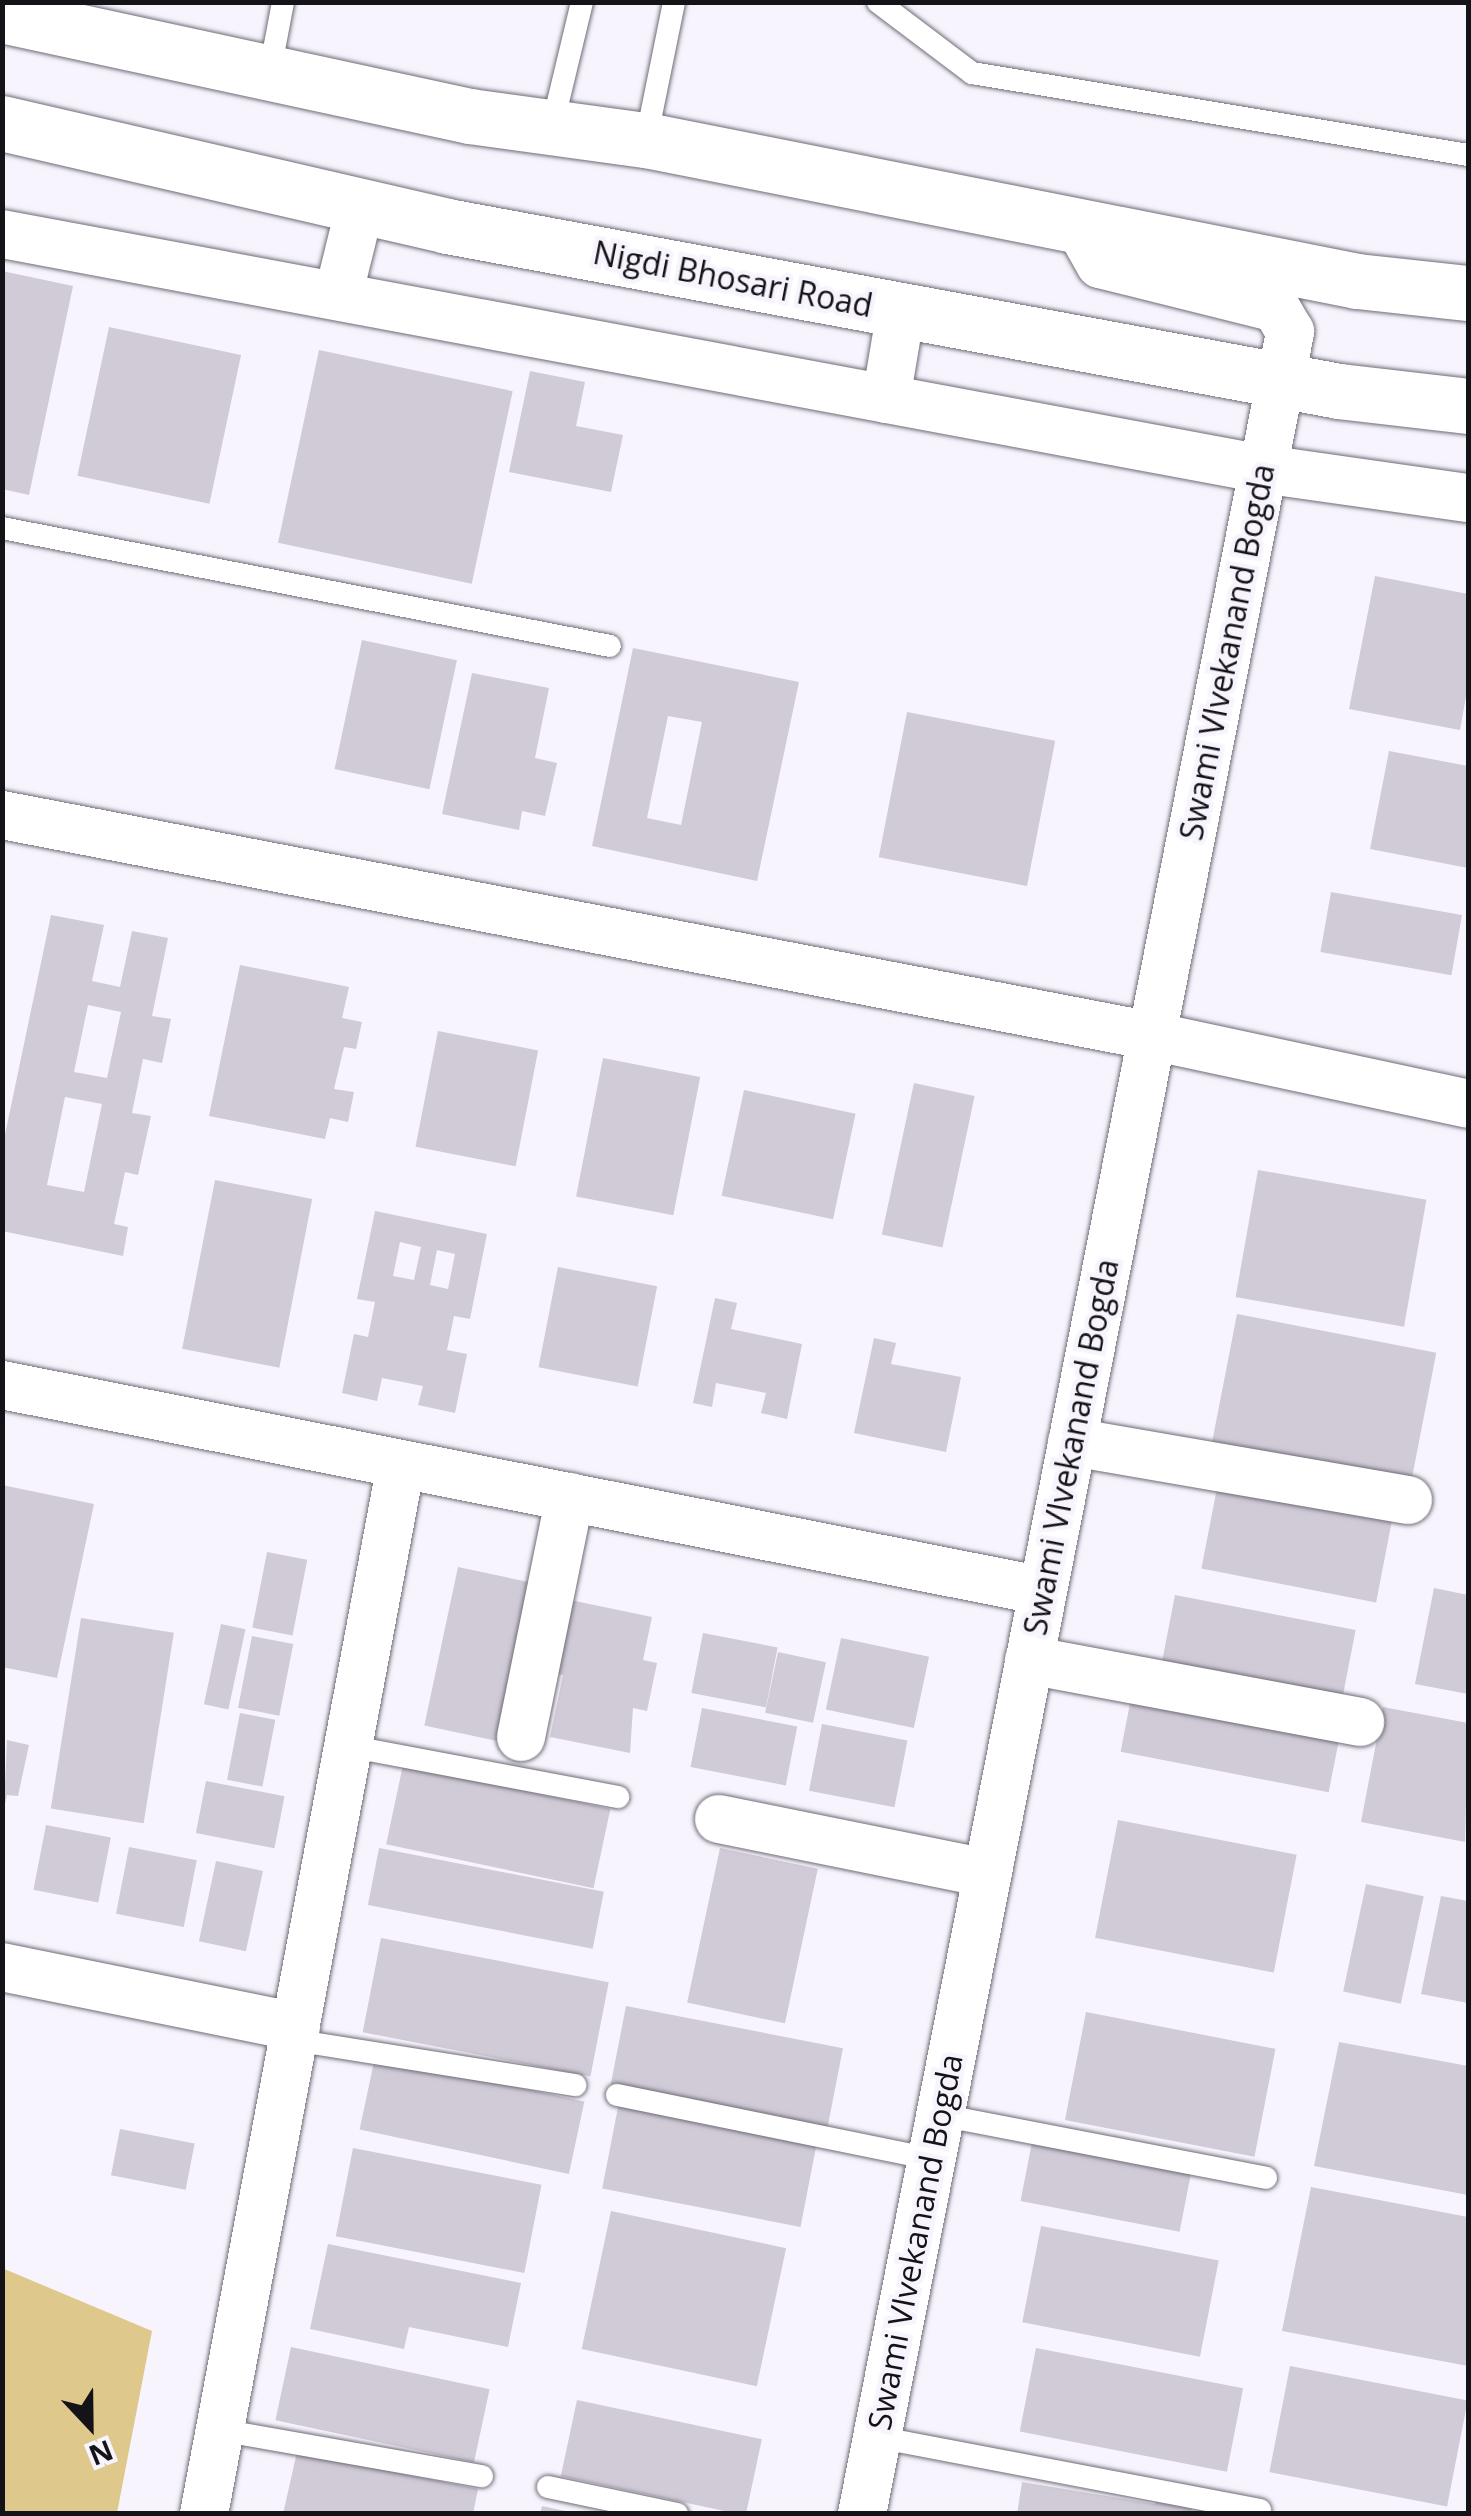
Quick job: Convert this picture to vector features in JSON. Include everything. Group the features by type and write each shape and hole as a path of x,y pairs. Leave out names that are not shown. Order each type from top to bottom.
{"main road":[{"path":"2,15 470,116 646,140 1356,280 1468,293"},
{"name":"Nigdi Bhosari Road","path":"2,124 360,207 1281,380 1468,406"}],"street":[{"path":"338,296 360,207"},
{"name":"Swami VIvekanand Bogda","path":"862,2514 1290,332 1276,308 1100,264 1078,226"},
{"path":"2,234 1263,470 1468,498"},
{"path":"886,399 901,310"},
{"path":"2,815 1152,1036 1468,1104"},
{"path":"2,1385 1043,1591"},
{"path":"1072,1442 1408,1500"},
{"path":"204,2514 401,1464"},
{"path":"521,1736 570,1497"},
{"path":"1029,1660 1360,1722"},
{"path":"719,1819 988,1873"},
{"path":"2,1968 294,2033"}],"lane":[{"path":"270,71 283,2"},
{"path":"552,128 582,2"},
{"path":"646,140 674,2"},
{"path":"878,2 972,72 1468,154"},
{"path":"2,528 610,646"},
{"path":"348,1746 618,1797"},
{"path":"294,2033 575,2085"},
{"path":"616,2095 1266,2178"},
{"path":"220,2430 482,2476"},
{"path":"877,2437 1260,2510"},
{"path":"548,2487 678,2514"}],"shaded area":[{"path":"2,2268 152,2331 117,2513 3,2513"}],"building":[{"path":"2,271 73,286 29,495 2,489"},
{"path":"109,327 241,355 209,504 77,476"},
{"path":"319,350 513,391 472,584 278,543"},
{"path":"530,371 585,382 576,426 623,435 611,492 509,472"},
{"path":"1375,576 1468,594 1468,685 1460,730 1349,709"},
{"path":"362,640 457,660 429,789 335,769"},
{"path":"633,648 799,682 757,881 592,846","holes":["668,716 702,722 681,825 647,818"]},
{"path":"472,673 549,688 535,758 557,763 545,816 522,811 519,830 442,814"},
{"path":"907,712 1055,741 1027,886 879,857"},
{"path":"1389,751 1468,766 1468,868 1370,849"},
{"path":"1331,892 1462,915 1451,975 1320,952"},
{"path":"51,915 104,925 92,981 120,987 132,931 168,938 152,1016 171,1019 162,1063 143,1059 132,1113 151,1116 138,1175 125,1172 114,1224 128,1227 123,1256 2,1231 2,1149","holes":["88,1005 121,1012 107,1078 74,1072","65,1097 102,1104 84,1192 47,1185"]},
{"path":"240,965 349,987 342,1018 362,1022 356,1049 344,1047 334,1089 354,1092 348,1122 330,1118 325,1139 209,1116"},
{"path":"438,1031 538,1050 516,1166 415,1147"},
{"path":"603,1058 700,1077 673,1215 576,1196"},
{"path":"914,1083 975,1096 942,1248 882,1235"},
{"path":"744,1090 856,1114 833,1219 722,1196"},
{"path":"1258,1170 1426,1200 1404,1327 1236,1297"},
{"path":"215,1180 312,1199 279,1368 182,1349"},
{"path":"375,1211 487,1234 470,1319 454,1316 447,1350 467,1354 455,1413 418,1405 423,1386 382,1378 377,1401 342,1393 354,1334 368,1337 375,1302 357,1299","holes":["400,1242 421,1247 414,1280 393,1276","437,1250 455,1254 448,1289 430,1285"]},
{"path":"558,1267 657,1286 638,1386 539,1367"},
{"path":"715,1298 737,1303 731,1329 802,1344 787,1419 761,1413 766,1393 716,1383 712,1407 693,1403"},
{"path":"1237,1314 1436,1353 1411,1484 1211,1446"},
{"path":"874,1338 896,1343 891,1364 961,1377 946,1452 854,1433"},
{"path":"2,1485 94,1504 57,1678 2,1667"},
{"path":"1217,1488 1392,1522 1376,1602 1201,1568"},
{"path":"267,1552 307,1560 293,1635 252,1628"},
{"path":"458,1567 539,1584 506,1743 424,1725"},
{"path":"1434,1588 1468,1595 1468,1694 1415,1684"},
{"path":"1175,1595 1356,1630 1340,1711 1159,1675"},
{"path":"570,1600 652,1617 643,1660 657,1663 647,1711 633,1708 630,1753 550,1737 563,1675 550,1673"},
{"path":"81,1618 174,1633 144,1823 51,1809"},
{"path":"221,1624 245,1629 228,1709 204,1704"},
{"path":"703,1633 778,1648 766,1707 691,1693"},
{"path":"252,1636 293,1644 279,1716 238,1708"},
{"path":"841,1638 929,1657 914,1728 826,1709"},
{"path":"778,1652 826,1662 813,1723 765,1713"},
{"path":"1133,1688 1341,1728 1329,1792 1121,1752"},
{"path":"1383,1707 1468,1723 1465,1842 1361,1822"},
{"path":"702,1708 797,1727 786,1785 691,1767"},
{"path":"240,1713 275,1720 262,1787 227,1780"},
{"path":"822,1724 907,1741 894,1807 809,1791"},
{"path":"7,1740 29,1745 18,1796 7,1795 4,1808"},
{"path":"403,1765 610,1809 594,1888 386,1844"},
{"path":"206,1781 285,1796 274,1848 196,1833"},
{"path":"1118,1820 1297,1855 1274,1973 1095,1938"},
{"path":"46,1825 111,1838 98,1902 33,1890"},
{"path":"129,1847 197,1860 184,1927 116,1914"},
{"path":"379,1848 604,1892 593,1949 368,1905"},
{"path":"720,1848 818,1869 785,2023 687,2003"},
{"path":"216,1861 263,1871 246,1951 199,1941"},
{"path":"1366,1884 1424,1896 1401,2004 1343,1992"},
{"path":"1441,1896 1468,1901 1468,2003 1421,1994"},
{"path":"381,1938 609,1982 590,2077 363,2032"},
{"path":"626,2006 843,2048 828,2127 611,2085"},
{"path":"1086,2012 1275,2049 1254,2157 1065,2120"},
{"path":"1339,2042 1468,2066 1468,2195 1314,2166"},
{"path":"375,2057 584,2101 569,2174 360,2129"},
{"path":"619,2102 817,2141 800,2227 602,2188"},
{"path":"120,2129 195,2144 186,2190 111,2175"},
{"path":"1032,2142 1191,2173 1180,2232 1021,2201"},
{"path":"353,2148 541,2185 524,2273 336,2236"},
{"path":"1311,2187 1468,2217 1468,2366 1282,2331"},
{"path":"611,2211 786,2248 757,2386 582,2349"},
{"path":"1041,2226 1219,2261 1200,2357 1022,2322"},
{"path":"328,2244 521,2283 508,2347 409,2327 404,2349 310,2329"},
{"path":"291,2347 490,2389 474,2463 275,2420"},
{"path":"1036,2348 1243,2388 1227,2472 1020,2431"},
{"path":"1290,2366 1468,2401 1447,2507 1269,2472"},
{"path":"577,2400 762,2439 746,2514 561,2476"},
{"path":"297,2452 478,2489 473,2514 283,2514"},
{"path":"1022,2482 1155,2504 1156,2496 1193,2502 1191,2514 1017,2514"},
{"path":"542,2506 570,2512 570,2514 540,2514"}]}
